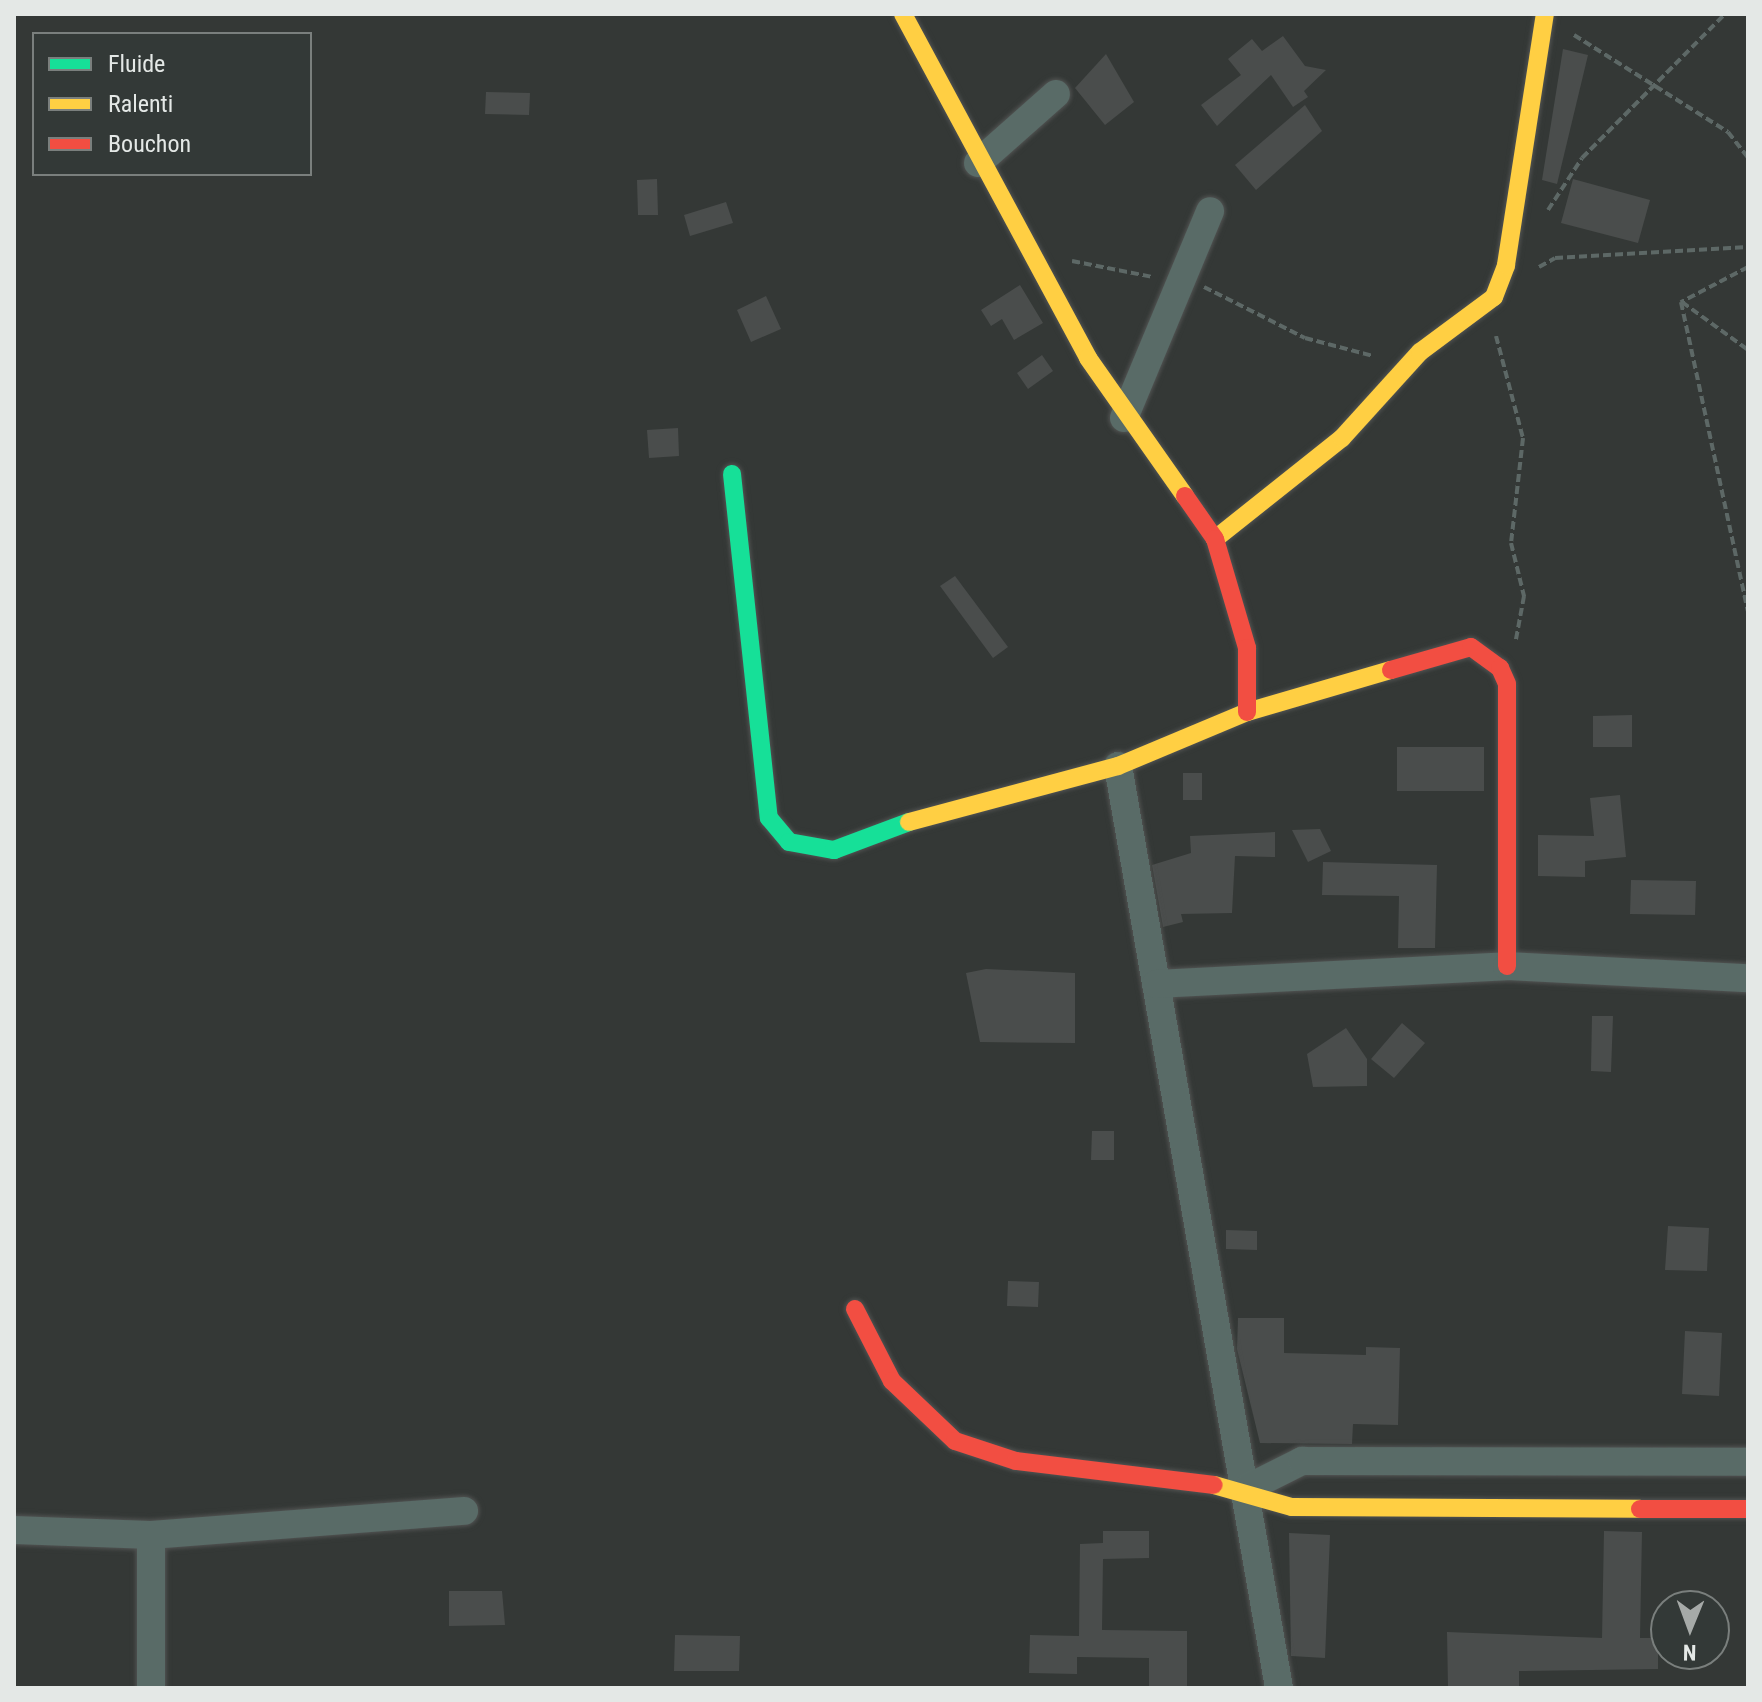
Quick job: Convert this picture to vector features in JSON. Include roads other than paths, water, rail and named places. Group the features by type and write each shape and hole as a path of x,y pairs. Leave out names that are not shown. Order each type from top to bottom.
{"street":[{"path":"903,14 978,163 1124,418 1215,539 1247,648 1247,712"},
{"path":"1215,539 1342,438 1420,352 1494,297 1506,265 1544,16"},
{"path":"978,163 1056,94"},
{"path":"1124,418 1210,211"},
{"path":"732,474 757,749 769,818 789,842 834,850 961,803 1118,766 1247,712 1451,647 1471,647 1500,668 1509,734 1507,966"},
{"path":"1118,766 1279,1688"},
{"path":"1156,984 1507,966 1748,978"},
{"path":"855,1309 892,1381 955,1441 1016,1461 1246,1489 1292,1507 1748,1509"},
{"path":"1246,1489 1302,1461 1748,1462"},
{"path":"14,1530 151,1535 464,1511"},
{"path":"151,1535 151,1688"}]}
